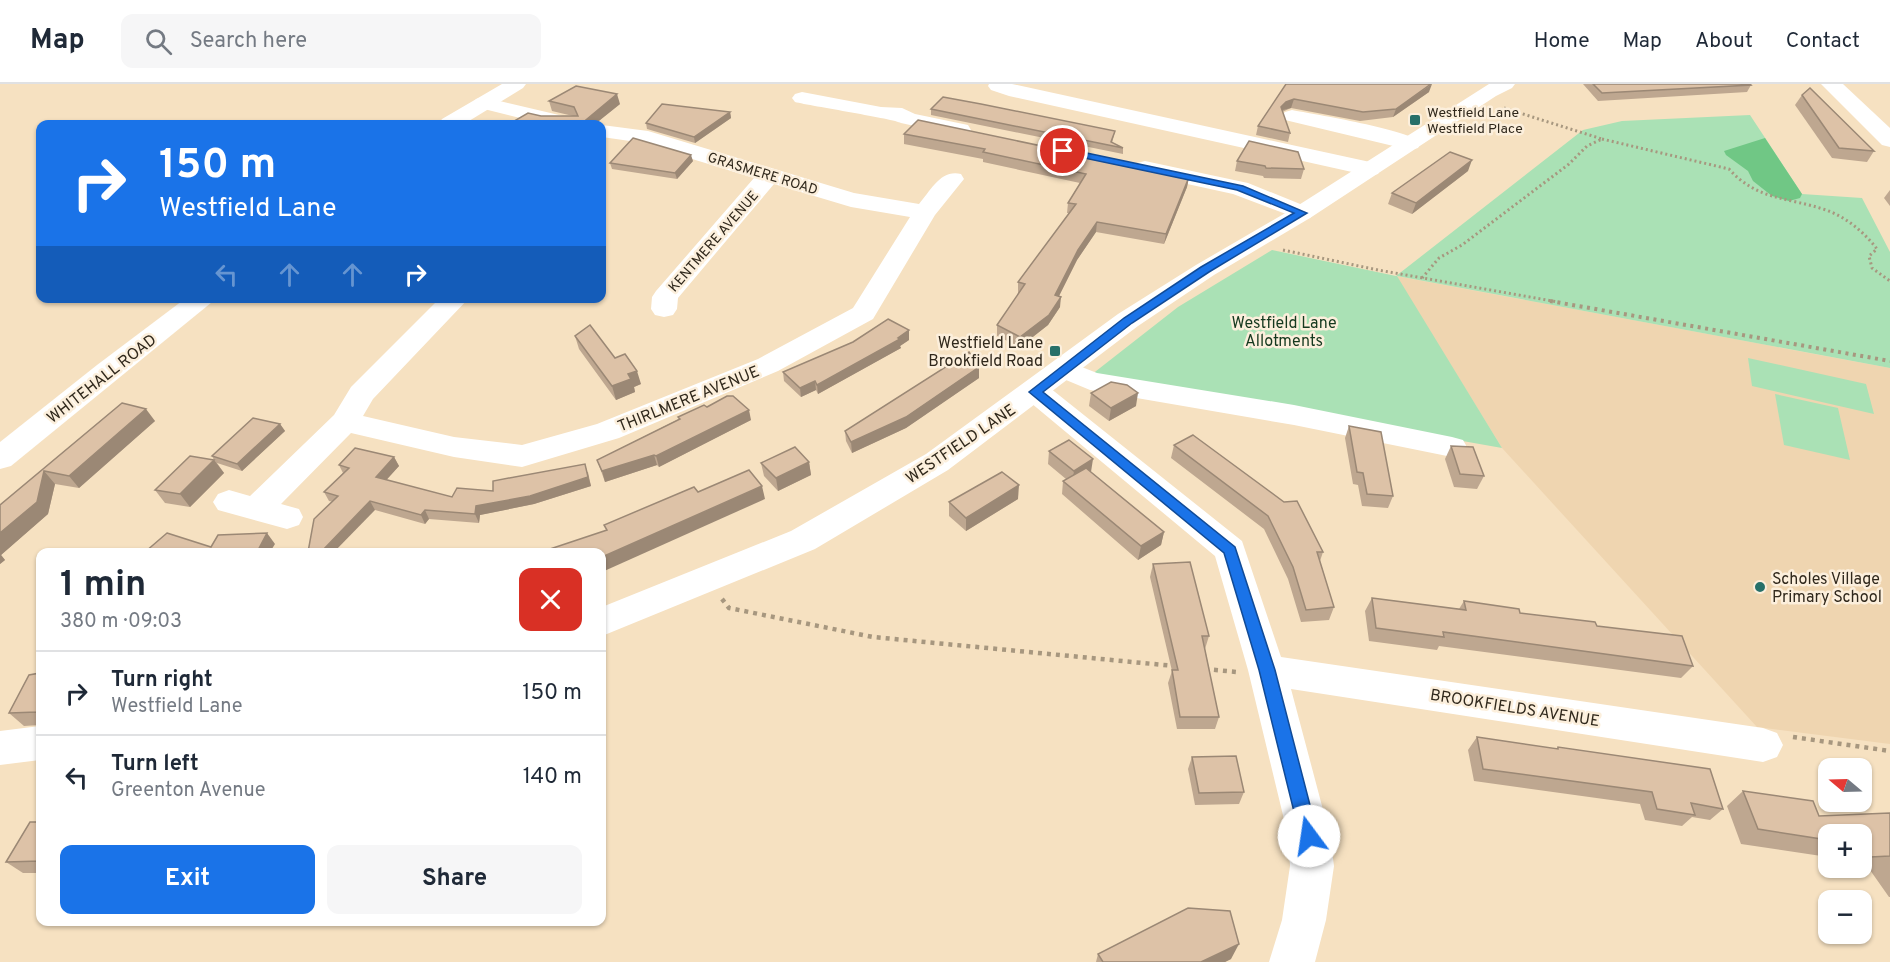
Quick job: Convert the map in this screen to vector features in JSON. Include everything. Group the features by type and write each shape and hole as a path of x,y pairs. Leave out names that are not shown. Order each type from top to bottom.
{"main road":[{"path":"456,120 516,84"},
{"name":"WESTFIELD LANE","path":"606,620 803,540 937,462 1035,392 1128,320 1302,213 1477,99 1505,84"},
{"path":"1831,84 1890,140"},
{"path":"998,86 1370,169"},
{"path":"779,105 802,95 881,113 903,114 908,119 977,134"},
{"path":"483,103 552,120"},
{"path":"1293,116 1410,143"},
{"name":"GRASMERE ROAD","path":"606,135 640,136 851,200 925,212"},
{"path":"1126,164 1240,188 1302,213"},
{"name":"KENTMERE AVENUE","path":"664,309 665,297 769,175"},
{"name":"THIRLMERE AVENUE","path":"345,422 454,447 522,456 608,431 768,365 863,313 925,212 952,179"},
{"name":"WHITEHALL ROAD","path":"0,458 107,371 197,303"},
{"path":"258,509 345,422 362,393 451,303"},
{"path":"1064,369 1090,381 1294,415 1452,447"},
{"path":"1035,392 1230,550 1267,670 1309,836 1312,866 1304,920 1292,962"},
{"name":"BROOKFIELDS AVENUE","path":"1267,670 1762,745"},
{"path":"0,748 36,744"}],"path":[{"path":"1477,99 1602,139 1729,169 1737,179 1768,197 1827,210 1868,236 1877,249 1869,256 1872,268 1890,281"},
{"path":"1422,278 1426,270 1447,251 1462,245 1569,164 1587,146 1602,139"},
{"path":"1258,239 1289,252 1422,278 1890,362"},
{"path":"705,578 729,608 873,637 1185,667"},
{"path":"1196,668 1243,672 1267,670"},
{"path":"1762,745 1757,732 1890,751"}],"shaded area":[{"name":"Scholes Village Primary School","path":"1396,276 1890,368 1890,744 1757,727 1502,448"}],"green space":[{"name":"Westfield Lane Allotments","path":"1750,115 1802,194 1862,198 1890,252 1890,368 1397,276 1502,448 1091,375 1178,307 1272,250 1396,276 1583,130 1622,121"},
{"path":"1765,138 1802,194 1800,198 1789,201 1772,196 1753,181 1748,171 1724,151"},
{"path":"1748,358 1866,384 1874,414 1752,386"},
{"path":"1775,394 1838,408 1850,460 1784,445"}],"building":[{"path":"1286,84 1431,84 1396,109 1363,112 1294,99 1281,107 1290,133 1258,126"},
{"path":"1593,84 1750,84 1751,85 1602,93"},
{"path":"576,86 617,94 586,120 516,120 528,113 541,116 578,116 574,107 549,101"},
{"path":"1810,88 1874,151 1839,148 1802,95"},
{"path":"943,97 1115,131 1111,142 1123,148 931,109"},
{"path":"662,104 730,112 694,137 646,123"},
{"path":"918,120 1189,177 1166,234 1097,222 1078,250 1055,295 1061,297 1049,315 1020,337 997,325 1025,284 1018,282 1076,204 1068,203 1086,174 983,152 985,149 904,134"},
{"path":"633,138 691,155 675,173 610,163"},
{"path":"1249,141 1298,152 1304,169 1266,168 1237,161"},
{"path":"1450,152 1472,160 1416,203 1392,193"},
{"path":"888,319 909,330 898,338 900,339 817,385 815,381 800,388 783,372 853,342"},
{"path":"590,325 615,358 625,354 637,371 628,374 631,379 612,386 575,336"},
{"path":"969,352 979,367 906,417 851,442 845,431"},
{"path":"1111,382 1127,385 1138,393 1111,408 1091,393"},
{"path":"727,396 733,396 749,410 656,456 602,471 597,460 680,419 678,417 704,405 707,407"},
{"path":"122,403 146,409 69,476 44,471 37,502 0,533 0,505"},
{"path":"253,418 280,424 237,464 212,456"},
{"path":"1349,426 1381,432 1393,496 1367,494 1363,473 1357,472"},
{"path":"1193,435 1284,502 1297,501 1323,552 1317,552 1334,607 1306,610 1293,567 1268,516 1174,445"},
{"path":"1069,440 1093,459 1074,471 1049,451"},
{"path":"1451,446 1473,447 1484,476 1460,474"},
{"path":"795,447 809,462 776,478 761,463"},
{"path":"355,448 394,457 376,477 452,497 457,488 493,491 493,481 585,464 588,477 530,496 476,506 475,514 425,510 421,515 370,501 325,548 309,548 314,519 338,496 324,492 349,468 339,465"},
{"path":"190,456 214,460 180,494 155,490"},
{"path":"1086,468 1164,532 1141,546 1063,481"},
{"path":"749,470 762,486 606,555 606,548 553,548 607,530 604,525 694,487 698,492"},
{"path":"1002,472 1019,485 966,518 949,502"},
{"path":"167,533 211,547 218,535 267,533 259,548 150,548"},
{"path":"1190,562 1209,636 1202,636 1219,717 1180,717 1172,670 1178,670 1153,564"},
{"path":"1372,598 1466,610 1464,601 1519,609 1520,613 1595,622 1597,626 1682,636 1693,666 1443,632 1444,637 1376,628"},
{"path":"36,674 36,712 9,713 29,675"},
{"path":"1477,737 1710,769 1723,809 1691,803 1695,815 1657,809 1652,792 1483,769"},
{"path":"1236,756 1244,792 1199,793 1192,757"},
{"path":"1743,791 1813,801 1819,816 1890,813 1890,856 1872,857 1872,824 1818,824 1818,838 1758,829"},
{"path":"30,822 36,822 36,861 6,862"},
{"path":"1188,908 1230,911 1239,944 1201,962 1103,962 1098,954"}],"place":[{"name":"Westfield Lane Westfield Place","path":"1415,120"},
{"name":"Westfield Lane Brookfield Road","path":"1055,351"},
{"name":"Scholes Village Primary School","path":"1760,587"}],"route":[{"path":"1063,151 1240,188 1302,213 1205,270 1128,320 1035,392 1230,550 1267,670 1309,836"}]}
